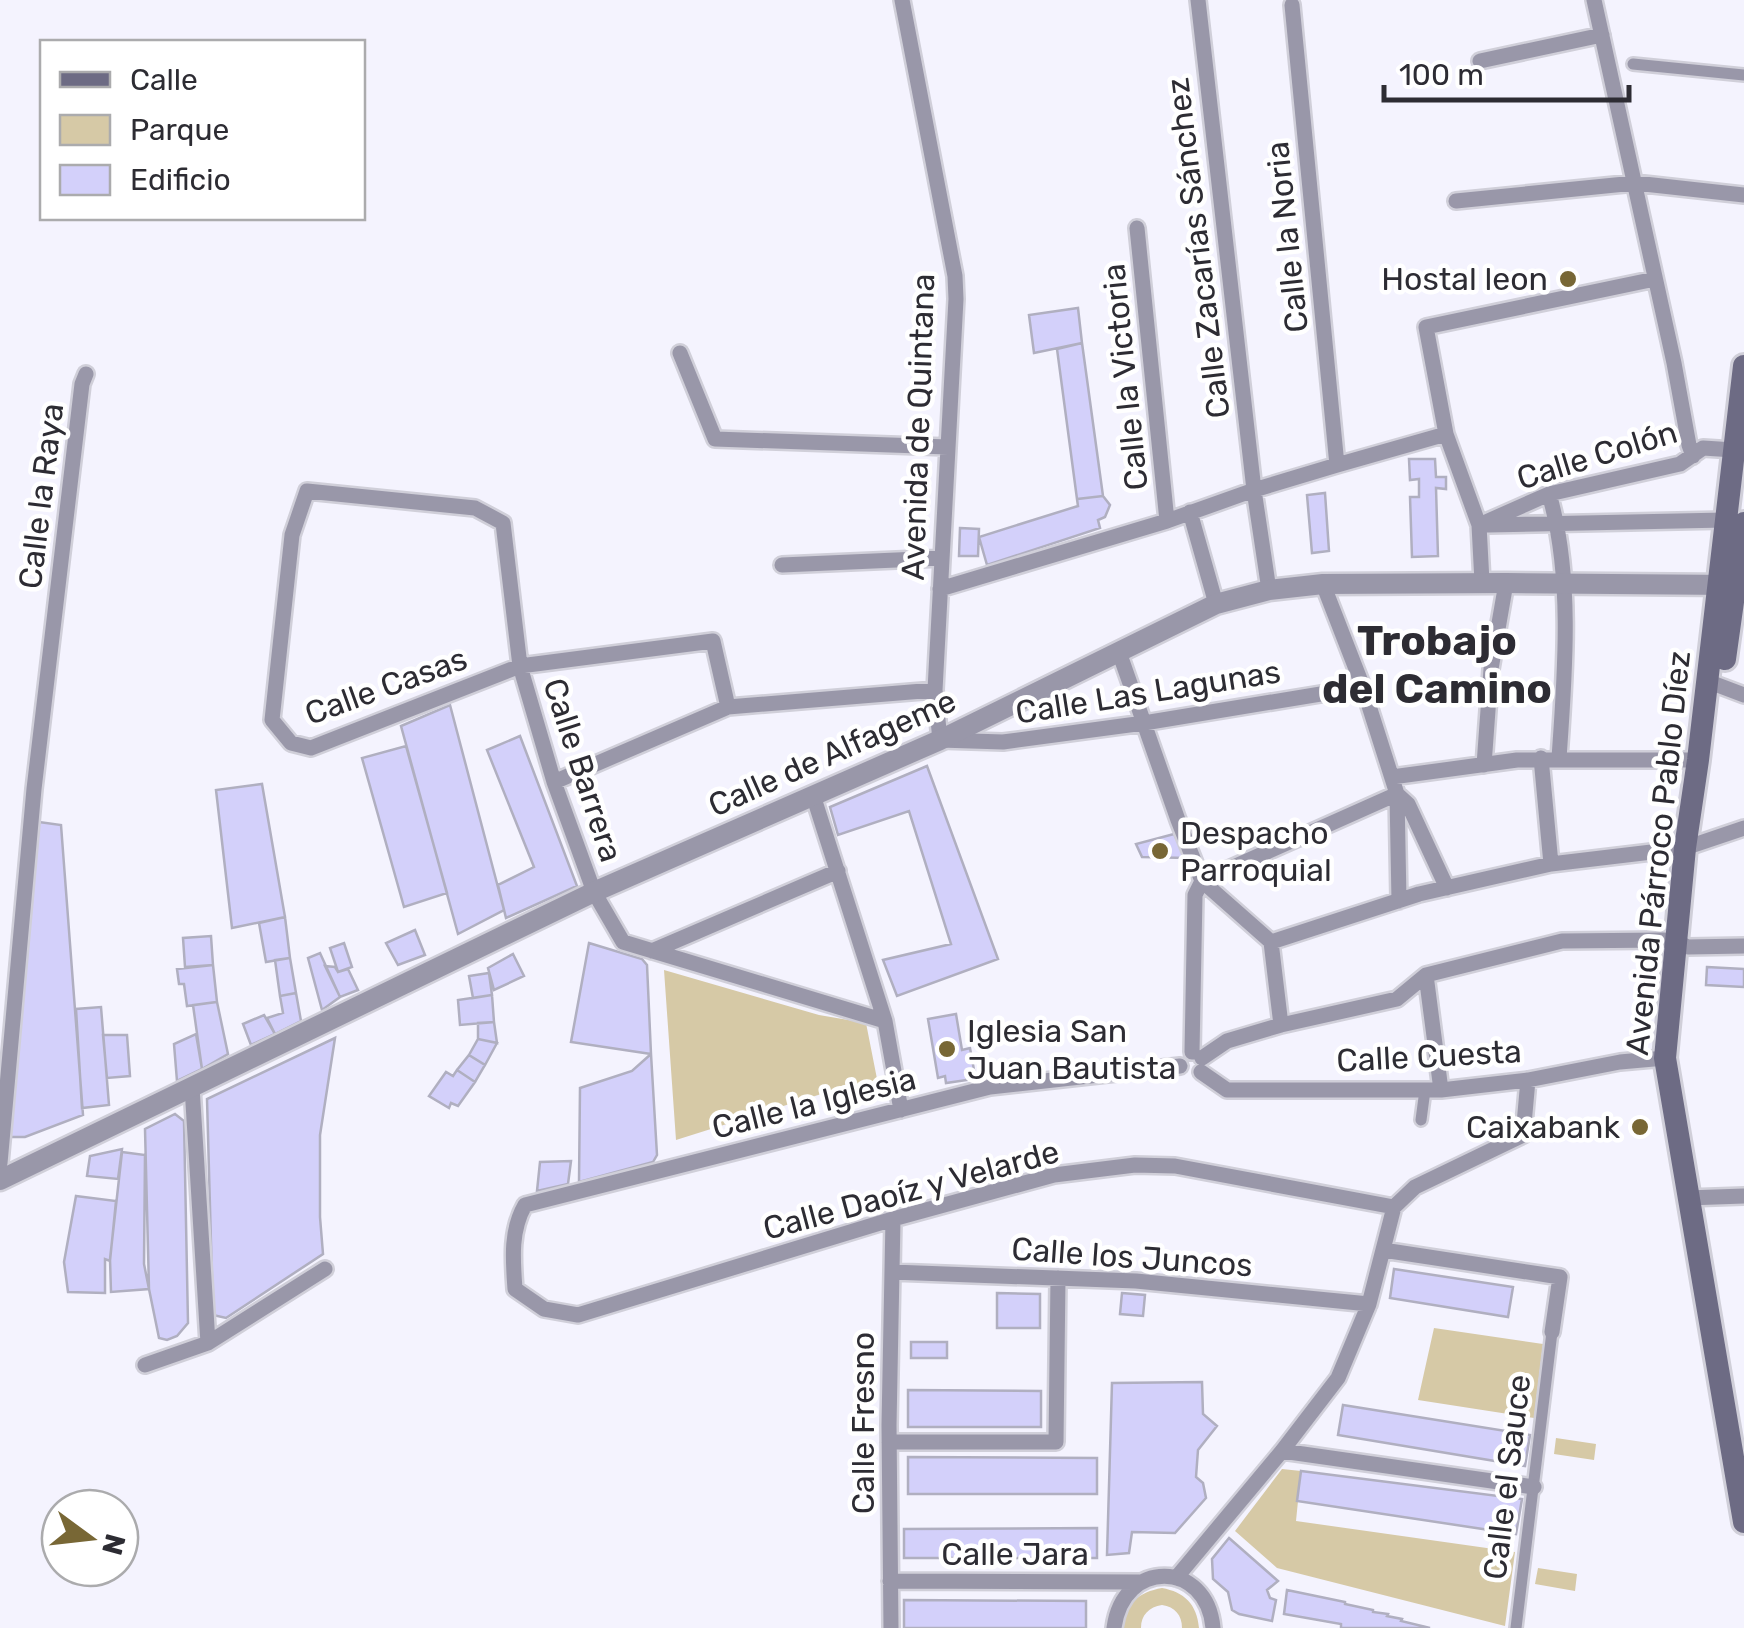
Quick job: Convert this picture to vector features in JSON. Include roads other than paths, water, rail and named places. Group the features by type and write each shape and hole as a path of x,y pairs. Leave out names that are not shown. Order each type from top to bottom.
{"main road":[{"name":"Avenida Párroco Pablo Díez","path":"1693,846 1698,760 1733,585 1734,450 1744,366"},
{"path":"1733,585 1731,558 1741,465 1734,450"},
{"name":"Avenida Párroco Pablo Díez","path":"1714,684 1665,1058 1737,1421 1744,1522"},
{"name":"Avenida Párroco Pablo Díez","path":"1682,944 1678,1064 1693,1198"},
{"path":"1665,1058 1672,1068 1678,1107 1687,1132"}],"street":[{"name":"Avenida de Quintana","path":"902,0 955,276 935,690 940,740"},
{"name":"Calle Zacarías Sánchez","path":"1198,0 1269,590"},
{"path":"1594,0 1693,456"},
{"name":"Calle la Noria","path":"1292,4 1337,464"},
{"path":"1480,61 1602,35"},
{"path":"1633,64 1744,75"},
{"path":"1456,201 1635,183 1744,195"},
{"name":"Calle la Victoria","path":"1138,228 1167,521"},
{"path":"1482,582 1479,525 1446,434 1426,327 1656,278"},
{"path":"680,352 715,439 948,447"},
{"name":"Calle la Raya","path":"0,1163 34,788 86,374"},
{"path":"940,589 1167,521 1337,464 1446,434"},
{"name":"Calle Colón","path":"1479,525 1548,494 1680,464 1702,448 1734,450"},
{"name":"Calle Casas","path":"307,491 292,535 272,720 291,742 311,748 520,666 712,641 728,707"},
{"name":"Calle Barrera","path":"307,491 475,508 503,523 520,666 554,782 594,892 623,942 886,1021"},
{"path":"1548,494 1558,523 1566,660 1560,758"},
{"path":"1190,512 1216,604"},
{"path":"1479,525 1734,522"},
{"path":"782,564 942,558"},
{"path":"1484,765 1491,669 1506,582"},
{"path":"1322,584 1363,687 1397,794 1398,901"},
{"name":"Calle de Alfageme","path":"0,1180 594,892 940,740 1216,604 1269,590 1322,584 1733,585"},
{"path":"1119,652 1202,880 1271,942 1281,1026"},
{"path":"1714,684 1744,694"},
{"name":"Calle Las Lagunas","path":"940,740 1003,742 1363,687"},
{"path":"554,782 728,707 935,690"},
{"path":"1541,758 1551,864"},
{"path":"1392,776 1541,758 1698,760"},
{"path":"1198,1061 1195,895 1202,880 1397,794"},
{"path":"1397,794 1408,804 1447,888"},
{"path":"814,795 886,1021 901,1110"},
{"path":"1271,942 1447,888 1551,864 1693,846 1744,828"},
{"path":"652,951 838,872"},
{"path":"1397,999 1426,975 1562,941 1744,946"},
{"path":"1422,1120 1433,1090 1426,975"},
{"path":"1198,1061 1226,1041 1281,1026 1397,999 1430,1002"},
{"name":"Calle la Iglesia","path":"525,1206 990,1086 1180,1066 1182,1058 1198,1061"},
{"name":"Calle Cuesta","path":"1198,1061 1227,1090 1433,1090 1528,1080 1620,1062 1665,1058"},
{"path":"1216,1627 1203,1596 1191,1584 1176,1578 1282,1452 1338,1378 1368,1304 1394,1207 1415,1186 1524,1134 1528,1080"},
{"path":"192,1087 208,1343"},
{"name":"Calle Daoíz y Velarde","path":"525,1206 519,1216 513,1251 514,1289 544,1309 578,1315 893,1218 1054,1175 1135,1165 1175,1166 1394,1207"},
{"path":"1693,1198 1744,1196"},
{"name":"Calle Fresno","path":"891,1628 893,1218"},
{"path":"1384,1250 1560,1276 1552,1332"},
{"path":"145,1365 208,1343 326,1269"},
{"name":"Calle los Juncos","path":"892,1272 1136,1281 1368,1304"},
{"path":"889,1442 1056,1442 1058,1278"},
{"name":"Calle el Sauce","path":"1516,1628 1552,1332"},
{"path":"1282,1452 1534,1486"},
{"name":"Calle Jara","path":"890,1581 1139,1582 1157,1576 1176,1578"},
{"path":"1114,1628 1116,1610 1125,1594 1139,1582"}],"place":[{"name":"Hostal leon","path":"1568,279"},
{"name":"Despacho Parroquial","path":"1160,851"},
{"name":"Iglesia San Juan Bautista","path":"947,1049"},
{"name":"Caixabank","path":"1640,1127"}],"district":[{"name":"Trobajo del Camino","path":"1437,665"}]}
